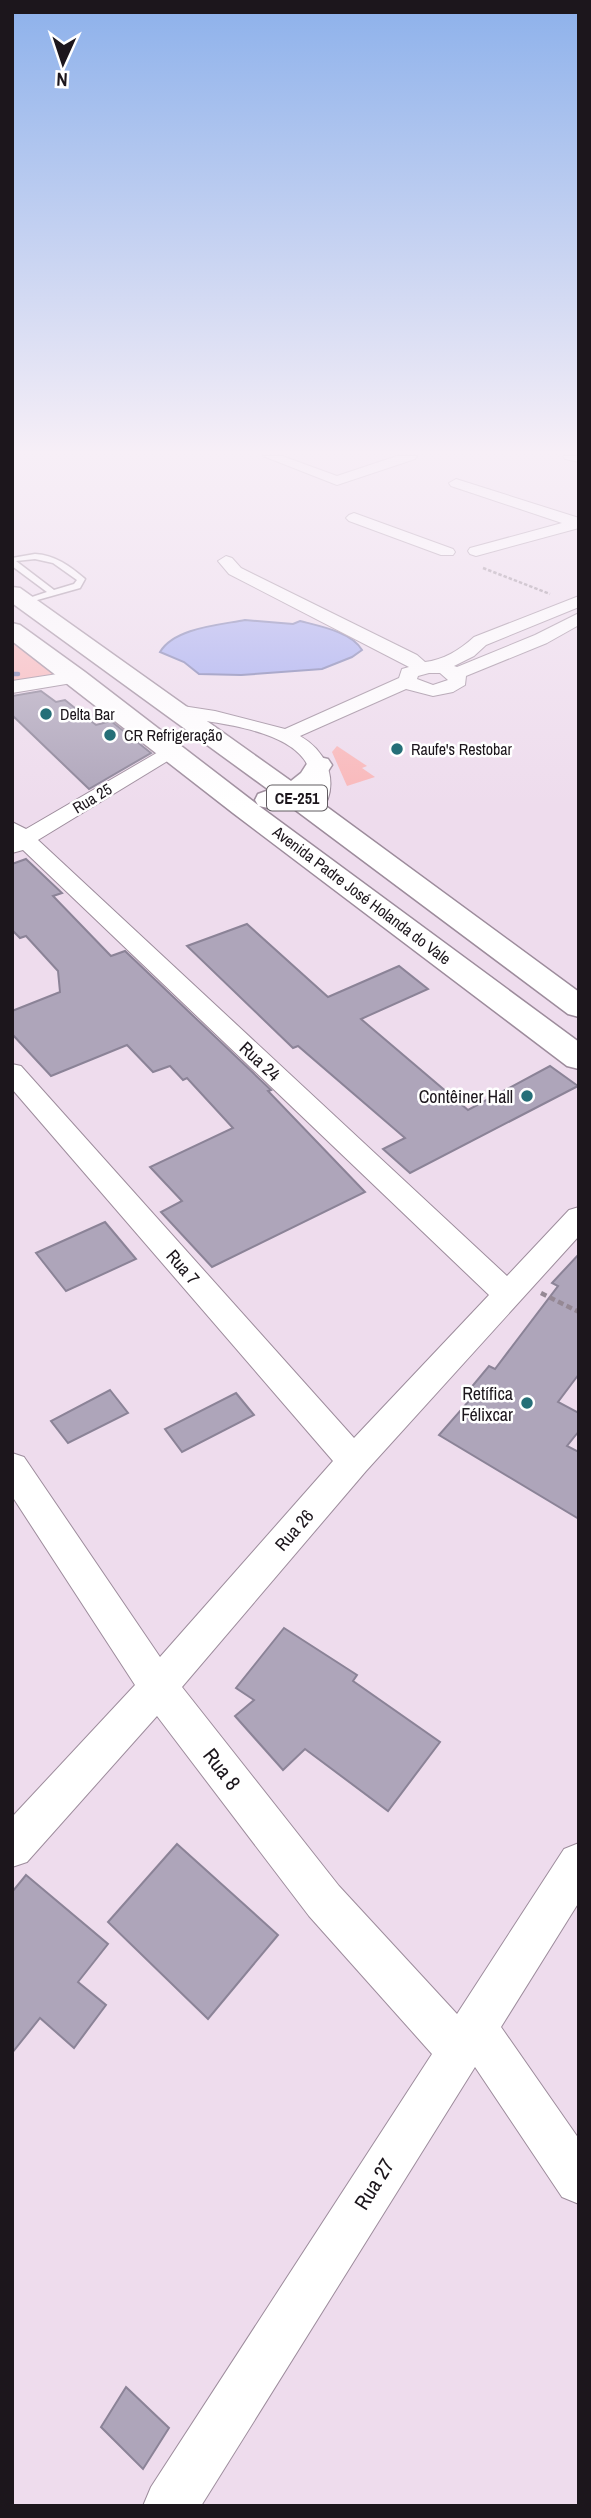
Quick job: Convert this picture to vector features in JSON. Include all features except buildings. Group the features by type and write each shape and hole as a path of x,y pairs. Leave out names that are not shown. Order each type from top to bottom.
{"main road":[{"name":"CE-251","path":"16,596 290,793 579,1007"},
{"name":"Avenida Padre José Holanda do Vale","path":"12,630 579,1058"},
{"path":"243,807 290,793 309,781 313,756"}],"street":[{"path":"242,574 411,659 422,672 427,690"},
{"path":"285,736 468,652 480,641 513,626 577,608"},
{"path":"422,672 456,674 509,653 541,639 577,608"},
{"path":"513,626 541,639"},
{"path":"480,641 509,653"},
{"path":"313,756 427,690 450,687 458,681 456,674"},
{"path":"12,687 77,677"},
{"path":"176,711 243,722 285,736 313,756 322,782 313,810"},
{"name":"Rua 25","path":"16,838 172,750"},
{"name":"Rua 24","path":"16,838 513,1288"},
{"name":"Rua 7","path":"12,1073 354,1461"},
{"name":"Rua 26","path":"12,1847 158,1688 354,1461 579,1217"},
{"name":"Rua 8","path":"12,1467 158,1688 324,1901 466,2038 579,2180"},
{"name":"Rua 27","path":"170,2506 579,1864"}],"lane":[{"path":"28,574 53,593"},
{"path":"16,596 53,593 77,586 81,579 74,574"}],"path":[{"path":"497,574 577,608"},
{"path":"513,1288 579,1312"}],"shaded area":[{"path":"12,641 55,673 56,675 12,686"},
{"path":"337,746 367,766 362,768 375,777 347,786 332,752"}],"water":[{"path":"245,620 293,624 300,621 316,625 343,634 362,650 322,669 241,675 199,674 184,662 160,652 167,644 186,633"}],"waterway":[{"path":"12,674 18,674"}],"place":[{"name":"Delta Bar","path":"46,714"},
{"name":"CR Refrigeração","path":"110,735"},
{"name":"Raufe's Restobar","path":"397,749"},
{"name":"Contêiner Hall","path":"527,1096"},
{"name":"Retífica Félixcar","path":"527,1403"}]}
